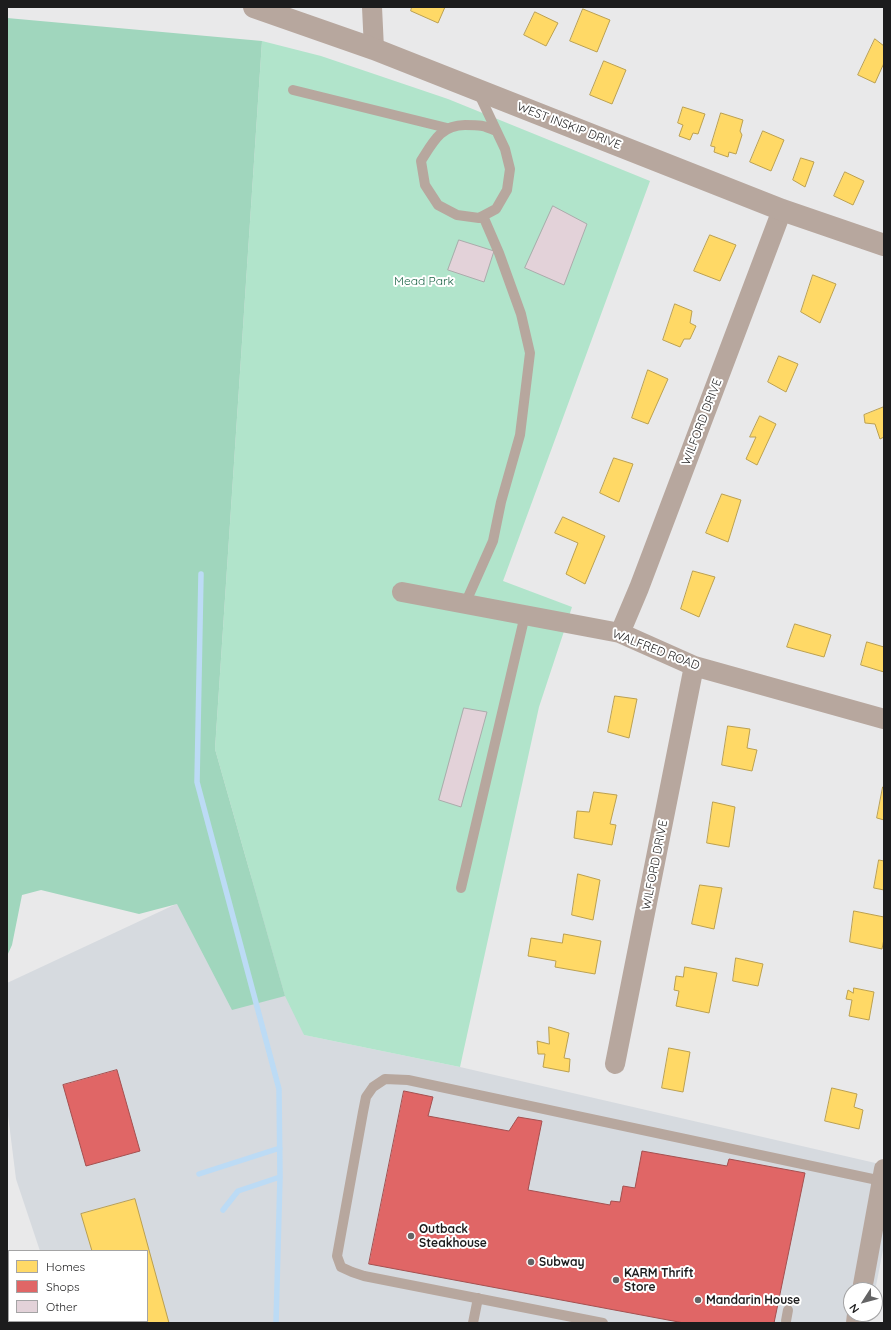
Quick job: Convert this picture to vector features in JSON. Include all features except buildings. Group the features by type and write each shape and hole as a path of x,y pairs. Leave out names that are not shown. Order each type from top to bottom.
{"street":[{"name":"WEST INSKIP DRIVE","path":"254,7 374,49 782,210 884,245"},
{"path":"372,7 374,49"},
{"name":"WILFORD DRIVE","path":"620,633 639,588 782,210"},
{"name":"WALFRED ROAD","path":"402,592 620,633 694,666 884,719"},
{"name":"WILFORD DRIVE","path":"615,1064 694,666"},
{"path":"863,1282 883,1175"}],"lane":[{"path":"293,90 447,128"},
{"path":"477,90 496,131 504,149 510,168 507,190 496,209 479,218 457,215 438,204 426,185 421,161 434,140 447,128 456,125 482,125 496,131"},
{"path":"465,604 493,541 501,502 520,435 530,353 521,314 499,253 483,216"},
{"path":"461,888 525,615"},
{"path":"603,1323 364,1276 341,1267 337,1256 362,1112 366,1097 373,1087 385,1079 408,1080 883,1175"},
{"path":"473,1323 478,1298"},
{"path":"786,1321 788,1310"}],"shaded area":[{"path":"249,870 304,1035 460,1067 884,1165 884,1245 877,1282 843,1282 843,1322 869,1323 64,1323 148,1322 148,1250 40,1250 16,1179 7,1107 7,983"}],"green space":[{"path":"7,18 262,41 215,749 285,996 232,1010 177,904 139,914 41,890 22,895 12,945 7,956"},
{"name":"Mead Park","path":"262,41 321,56 448,99 650,181 503,581 572,607 539,707 460,1067 304,1035 285,996 215,749"}],"waterway":[{"path":"201,574 197,782 279,1089 280,1177 276,1323"},
{"path":"199,1174 280,1148"},
{"path":"223,1210 238,1191 280,1177"}],"place":[{"name":"Outback Steakhouse","path":"411,1236"},
{"name":"Subway","path":"531,1262"},
{"name":"KARM Thrift Store","path":"616,1280"},
{"name":"Mandarin House","path":"698,1300"}]}
